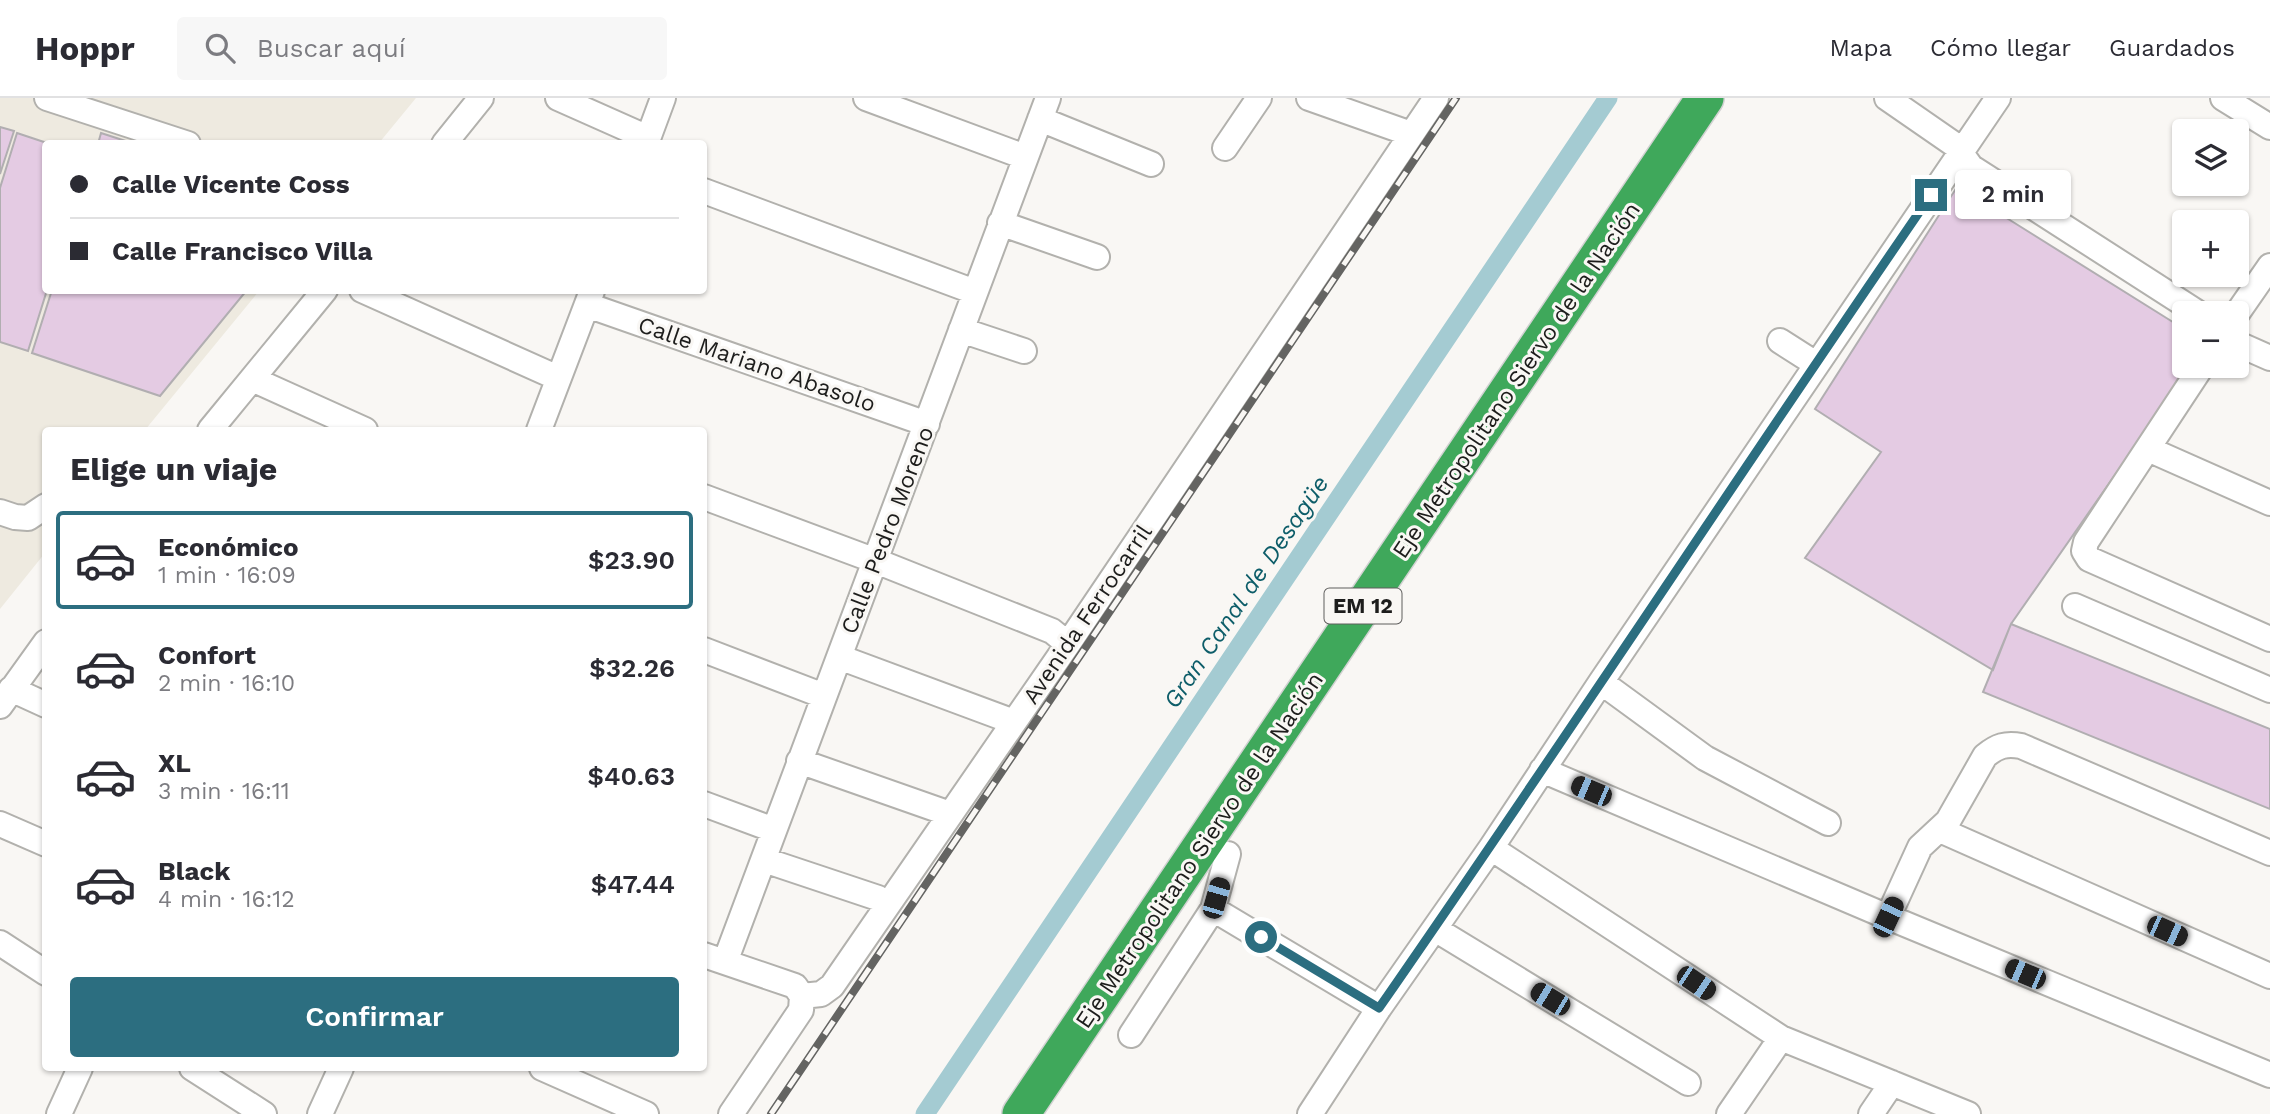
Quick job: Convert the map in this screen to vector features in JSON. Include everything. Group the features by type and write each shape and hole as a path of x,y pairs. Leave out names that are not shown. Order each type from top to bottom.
{"highway":[{"name":"Eje Metropolitano Siervo de la Nación","path":"993,1114 1677,98"},
{"name":"Eje Metropolitano Siervo de la Nación","path":"1021,1114 1705,98"}],"street":[{"path":"47,98 108,107 179,140"},
{"path":"447,140 481,98"},
{"path":"558,98 645,140"},
{"path":"647,140 663,98"},
{"path":"866,98 1026,157"},
{"path":"1225,148 1259,98"},
{"path":"1309,98 1410,134"},
{"name":"Avenida Ferrocarril","path":"802,996 821,994 832,986 1068,644 1436,98"},
{"path":"1887,98 1955,145 1970,167 2179,301"},
{"path":"1310,1114 1379,1008 1491,848 1998,98"},
{"path":"2222,98 2270,127"},
{"path":"1044,109 1151,164"},
{"name":"Calle Pedro Moreno","path":"715,958 764,860 1044,109"},
{"path":"707,192 975,292"},
{"path":"1000,223 1097,257"},
{"path":"2246,301 2270,266"},
{"path":"212,427 322,294"},
{"path":"371,294 558,379"},
{"path":"540,427 589,298"},
{"name":"Calle Mariano Abasolo","path":"589,298 927,424"},
{"path":"961,330 1024,351"},
{"path":"1780,341 1816,364"},
{"path":"2249,348 2270,358"},
{"path":"2194,378 2086,542 2084,551 2089,559 2270,639"},
{"path":"252,379 358,427"},
{"path":"2148,449 2270,503"},
{"path":"707,498 1052,631 1068,644"},
{"path":"0,512 28,518 42,509"},
{"path":"2075,606 2270,690"},
{"path":"42,648 6,697 42,704"},
{"path":"707,651 824,696"},
{"path":"839,657 1014,722"},
{"path":"1601,682 1705,758 1828,823"},
{"path":"1888,917 1920,847 1948,821 1985,755 1993,749 2011,744 2270,853"},
{"path":"799,761 950,814"},
{"path":"1542,770 1888,917 2270,1074"},
{"path":"707,805 774,830"},
{"path":"0,824 42,842"},
{"path":"1940,830 2270,976"},
{"path":"1491,848 1781,1038 1968,1114"},
{"path":"1131,1035 1213,909 1228,854"},
{"path":"764,860 878,898 887,905"},
{"path":"1213,909 1379,1008"},
{"path":"1435,929 1688,1083"},
{"path":"0,943 42,970"},
{"path":"715,958 795,986 802,996 801,1010 731,1114"},
{"path":"1729,1114 1781,1038"},
{"path":"59,1114 79,1071"},
{"path":"197,1071 264,1114"},
{"path":"320,1114 340,1071"},
{"path":"549,1071 646,1114"},
{"path":"1871,1114 1892,1083"}],"shaded area":[{"path":"0,98 416,98 381,140 42,140 42,294 257,294 147,427 42,427 42,557 0,609"}],"building":[{"path":"0,127 14,131 0,174"},
{"path":"17,133 42,141 42,294 46,294 28,351 0,342 0,188"},
{"path":"101,133 123,140 99,140"},
{"path":"1957,187 2172,321 2172,378 2183,378 2011,624 1993,670 1805,558 1881,452 1815,409"},
{"path":"51,294 244,294 160,396 32,353"},
{"path":"2011,624 2270,729 2270,809 1983,692"}],"waterway":[{"name":"Gran Canal de Desagüe","path":"925,1114 1608,98"}],"railway":[{"path":"771,1114 1456,98"}],"route":[{"path":"1261,937 1379,1008 1491,848 1931,195"}]}
